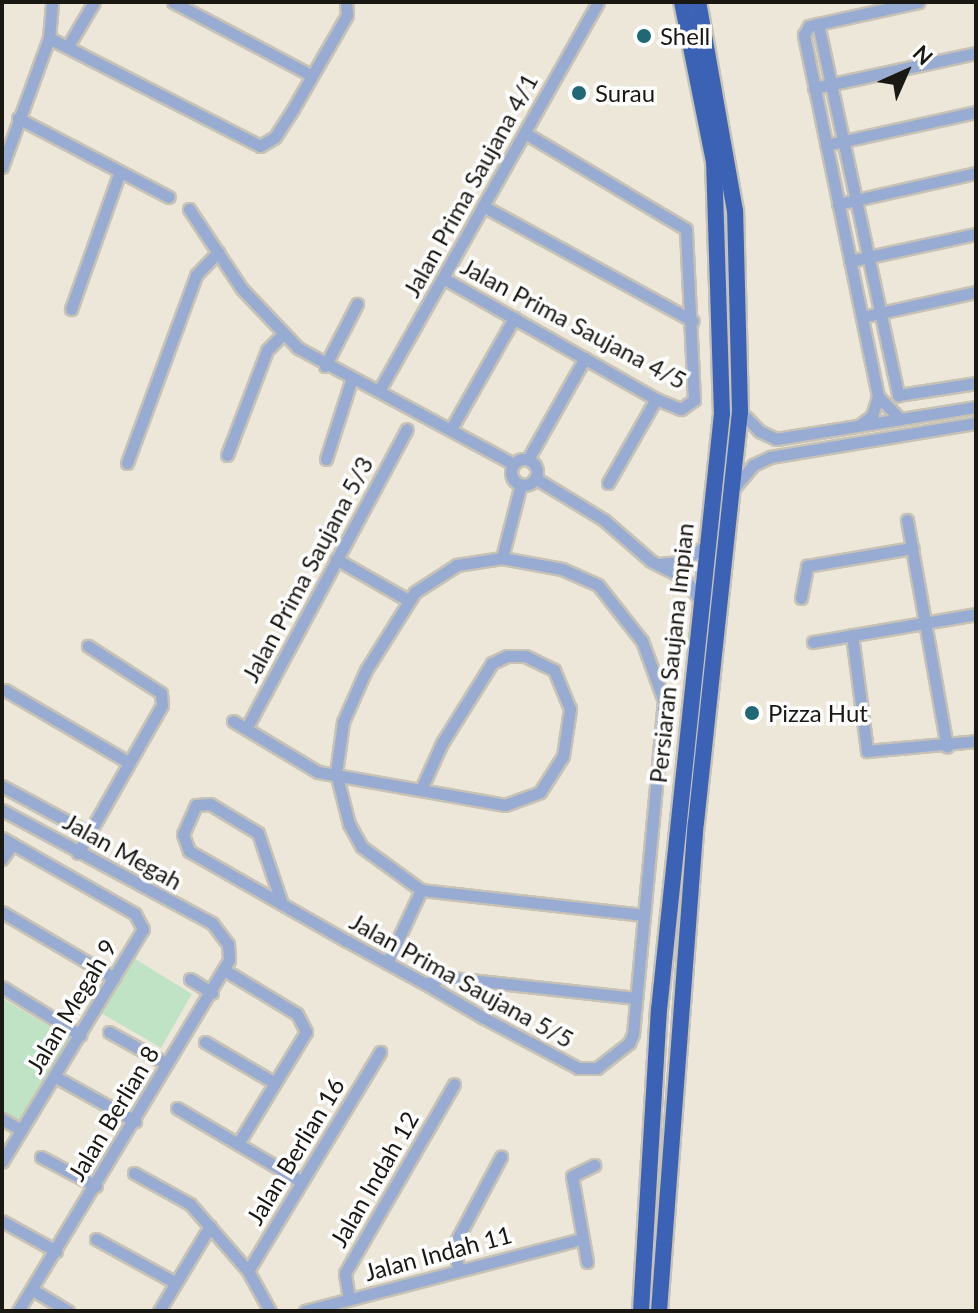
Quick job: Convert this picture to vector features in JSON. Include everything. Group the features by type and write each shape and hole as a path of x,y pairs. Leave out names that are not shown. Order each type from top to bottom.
{"highway":[{"name":"Persiaran Saujana Impian","path":"641,1311 659,1010 722,414 719,224 712,149 682,2"},
{"name":"Persiaran Saujana Impian","path":"659,1311 697,809 709,777 714,736 716,695 710,674 734,488 740,411 735,211 722,115 698,2"}],"street":[{"path":"2,167 49,38 52,2"},
{"path":"68,46 94,2"},
{"path":"173,2 311,75"},
{"path":"49,38 260,146 275,137 347,15 346,2"},
{"name":"Jalan Prima Saujana 4/1","path":"380,389 598,2"},
{"path":"859,426 872,416 878,396 804,35 814,25 918,2"},
{"path":"814,25 832,84 872,256 898,395 976,383"},
{"path":"814,88 976,53"},
{"path":"826,145 976,112"},
{"path":"2,123 17,122 169,197"},
{"name":"Jalan Prima Saujana 4/5","path":"443,278 656,399 681,409 694,400 693,321 687,235 682,224 525,133"},
{"path":"838,204 976,173"},
{"path":"71,309 117,191 119,174"},
{"path":"483,206 693,321"},
{"path":"189,209 242,289 284,333 325,366 351,381 380,389 513,464 528,459 585,358"},
{"path":"850,261 976,234"},
{"path":"127,463 196,275 218,252"},
{"path":"862,317 976,292"},
{"path":"325,366 357,304"},
{"path":"451,429 514,318"},
{"path":"227,455 267,350 284,333"},
{"path":"326,459 351,381"},
{"path":"878,396 900,419"},
{"path":"608,483 656,399"},
{"path":"740,411 759,431 776,439 976,407"},
{"path":"734,488 753,465 770,457 976,423"},
{"name":"Jalan Prima Saujana 5/3","path":"246,729 407,429"},
{"path":"528,459 536,466 535,478"},
{"path":"513,464 512,476 521,484"},
{"path":"502,558 510,516 521,484 535,478"},
{"path":"535,478 591,511 659,564 691,583 701,601"},
{"path":"907,520 947,746"},
{"path":"659,564 681,562 706,546"},
{"path":"801,598 807,566 912,548"},
{"path":"426,984 443,977 635,998 664,701 653,664 629,620 598,585 562,569 502,558 457,565 408,600 351,703 336,773 349,824 362,847 421,890 643,915"},
{"path":"336,559 408,600"},
{"path":"813,642 976,614"},
{"path":"852,635 867,751 976,741"},
{"path":"78,853 162,705 161,693 88,646"},
{"path":"233,721 299,764 505,805 540,792 555,774 569,730 570,709 554,670 525,656 507,656 492,663 442,743 422,787"},
{"path":"5,690 128,762"},
{"path":"2,786 89,833"},
{"name":"Jalan Prima Saujana 5/5","path":"282,904 258,833 210,804 196,805 183,834 189,851 282,904 387,963 578,1068 597,1068 621,1050 633,1034 635,998"},
{"name":"Jalan Megah","path":"2,810 223,933 228,944 226,971"},
{"path":"2,859 7,841"},
{"name":"Jalan Megah 9","path":"2,1162 143,929 135,914 7,841"},
{"path":"387,963 421,890"},
{"path":"2,912 114,978"},
{"path":"226,971 297,1014 306,1032 238,1144"},
{"name":"Jalan Berlian 8","path":"18,1311 226,971"},
{"path":"190,979 212,993"},
{"path":"2,987 80,1035"},
{"path":"109,1032 167,1064"},
{"path":"205,1042 275,1083"},
{"name":"Jalan Berlian 16","path":"248,1271 380,1052"},
{"path":"54,1076 135,1121"},
{"name":"Jalan Indah 12","path":"349,1299 345,1273 454,1084"},
{"path":"177,1108 302,1182"},
{"path":"2,1119 21,1130"},
{"path":"41,1157 96,1186"},
{"path":"458,1271 455,1243 501,1157"},
{"path":"587,1262 572,1176 595,1165"},
{"path":"134,1173 190,1204 248,1271 270,1311"},
{"path":"2,1221 56,1251"},
{"path":"159,1311 210,1226"},
{"path":"96,1239 176,1283"},
{"name":"Jalan Indah 11","path":"305,1311 582,1239"},
{"path":"33,1290 68,1311"}],"green space":[{"path":"132,957 192,994 161,1048 101,1013"},
{"path":"2,998 69,1038 17,1124 2,1115"}],"place":[{"name":"Shell","path":"644,36"},
{"name":"Surau","path":"579,93"},
{"name":"Pizza Hut","path":"752,713"}]}
